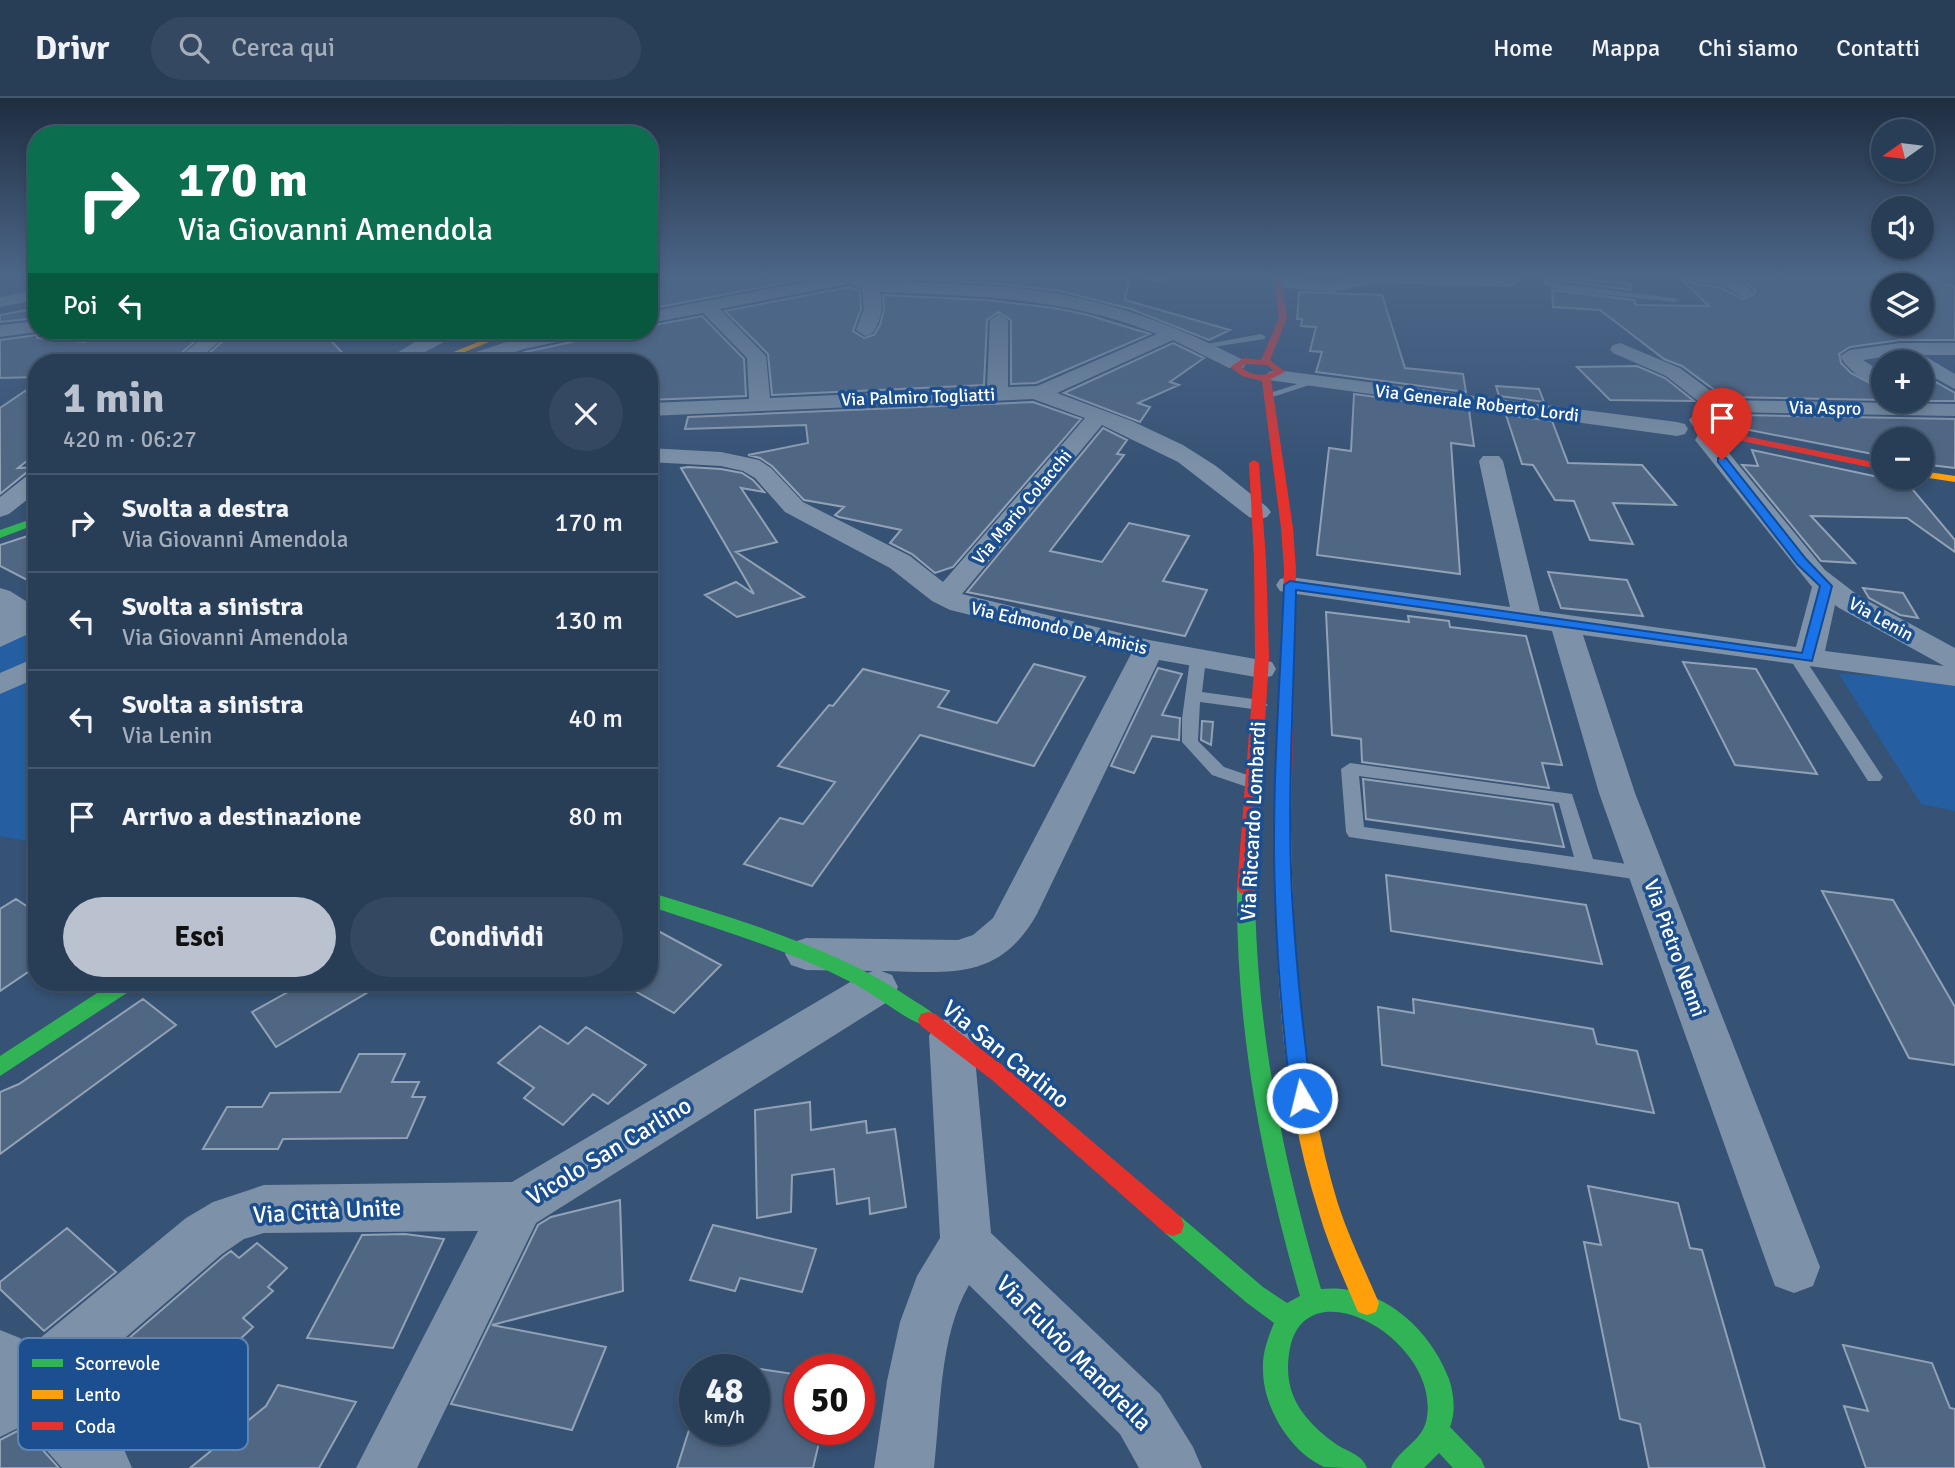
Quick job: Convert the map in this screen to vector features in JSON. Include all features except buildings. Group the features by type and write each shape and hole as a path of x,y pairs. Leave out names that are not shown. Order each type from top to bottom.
{"main road":[{"path":"453,354 489,340"},
{"path":"1258,375 1261,340"},
{"path":"1258,375 1273,340"},
{"name":"Via Riccardo Lombardi","path":"1258,375 1287,528 1290,585 1283,839 1291,1010 1302,1098 1319,1178 1340,1242 1367,1303"},
{"path":"1712,432 1871,465"},
{"name":"Via Riccardo Lombardi","path":"1253,450 1258,512 1261,669 1246,902 1250,982 1260,1078 1282,1189 1313,1301"},
{"path":"1934,476 1955,479"},
{"path":"1,526 28,522"},
{"name":"Via San Carlino","path":"658,902 806,954 877,987 950,1036 1010,1083 1255,1295 1289,1319"},
{"path":"0,1067 115,991"},
{"path":"1354,1468 1337,1464 1311,1442 1291,1418 1278,1391 1274,1364 1278,1339 1289,1319 1313,1301 1331,1298 1367,1303 1390,1315 1411,1334 1427,1357 1438,1382 1441,1409 1437,1433 1422,1462 1405,1468"},
{"path":"1437,1433 1472,1468"}],"street":[{"path":"193,354 211,340"},
{"path":"406,354 435,340"},
{"path":"489,354 538,340"},
{"path":"743,340 750,347 760,366 760,404"},
{"path":"997,394 998,340"},
{"name":"Via Palmiro Togliatti","path":"658,410 1035,392 1051,389 1159,340"},
{"name":"Via Generale Roberto Lordi","path":"1188,340 1258,375 1677,429 1689,436 1712,432"},
{"path":"1620,349 1673,372 1719,407"},
{"path":"1900,349 1955,383"},
{"path":"1893,350 1955,349"},
{"path":"1871,353 1850,356 1851,360 1871,374"},
{"path":"1035,392 1146,435 1184,455 1258,512"},
{"name":"Via Aspro","path":"1719,407 1871,405"},
{"path":"1712,432 1711,409 1719,407"},
{"name":"Via Aspro","path":"1934,408 1955,411"},
{"name":"Via Mario Colacchi","path":"945,597 1098,416"},
{"name":"Via Lenin","path":"1712,432 1801,561 1826,586 1955,660"},
{"name":"Via Edmondo De Amicis","path":"658,456 721,459 751,465 762,473 790,504 900,562 945,597 979,610 1149,649 1261,669"},
{"name":"Via Pietro Nenni","path":"1491,461 1546,622 1617,793 1794,1267"},
{"path":"1,526 28,492"},
{"path":"1290,585 1955,677"},
{"path":"1802,657 1826,586"},
{"path":"0,597 24,610 0,620"},
{"path":"0,649 28,639"},
{"path":"0,656 28,641"},
{"path":"806,954 947,957 973,952 998,939 1017,914 1149,649"},
{"path":"0,685 28,671"},
{"name":"Vicolo San Carlino","path":"386,1468 518,1206 877,987"},
{"path":"904,1468 920,1361 931,1311 950,1264 966,1245 950,1036"},
{"name":"Via Città Unite","path":"69,1338 190,1246 231,1219 264,1209 518,1206"},
{"name":"Via Fulvio Mandrella","path":"966,1245 1140,1415 1165,1452 1172,1468"},
{"path":"82,1450 102,1468"}],"lane":[{"path":"1201,346 1241,340"},
{"path":"1802,657 1874,777"},
{"path":"1198,659 1190,742 1218,771 1253,783"},
{"path":"1193,696 1260,705"},
{"path":"1586,866 1566,798 1350,769 1355,832 1586,866 1647,874"}],"shaded area":[{"path":"28,620 28,841 0,836 0,633"},
{"path":"1839,674 1903,677 1955,686 1955,811 1921,804"}],"traffic: fast":[{"path":"0,534 28,523"},
{"path":"1246,888 1249,993 1263,1097 1285,1200 1313,1301"},
{"path":"658,902 794,949 829,964 864,980 928,1020"},
{"path":"0,1067 115,991"},
{"path":"1173,1225 1255,1295 1289,1319"},
{"path":"1354,1468 1328,1454 1305,1436 1287,1413 1277,1385 1276,1356 1287,1321 1303,1307 1316,1302 1331,1300 1361,1305 1389,1319 1413,1339 1430,1364 1440,1392 1440,1420 1429,1446 1404,1468"},
{"path":"1437,1432 1472,1468"}],"traffic: slow":[{"path":"453,354 489,340"},
{"path":"1934,476 1955,479"},
{"path":"1283,829 1287,972 1296,1066 1304,1112 1331,1217 1367,1303"}],"traffic: jam":[{"path":"1265,362 1274,340"},
{"path":"1244,361 1270,363 1280,372 1262,378 1251,377 1235,367 1244,361"},
{"path":"1266,378 1287,528 1290,569 1283,829"},
{"path":"1730,436 1871,465"},
{"path":"1246,888 1262,657 1254,463"},
{"path":"928,1020 999,1074 1173,1225"}],"route":[{"path":"1302,1098 1291,1010 1283,895 1290,585 1808,658 1826,586 1801,561 1722,460"}]}
